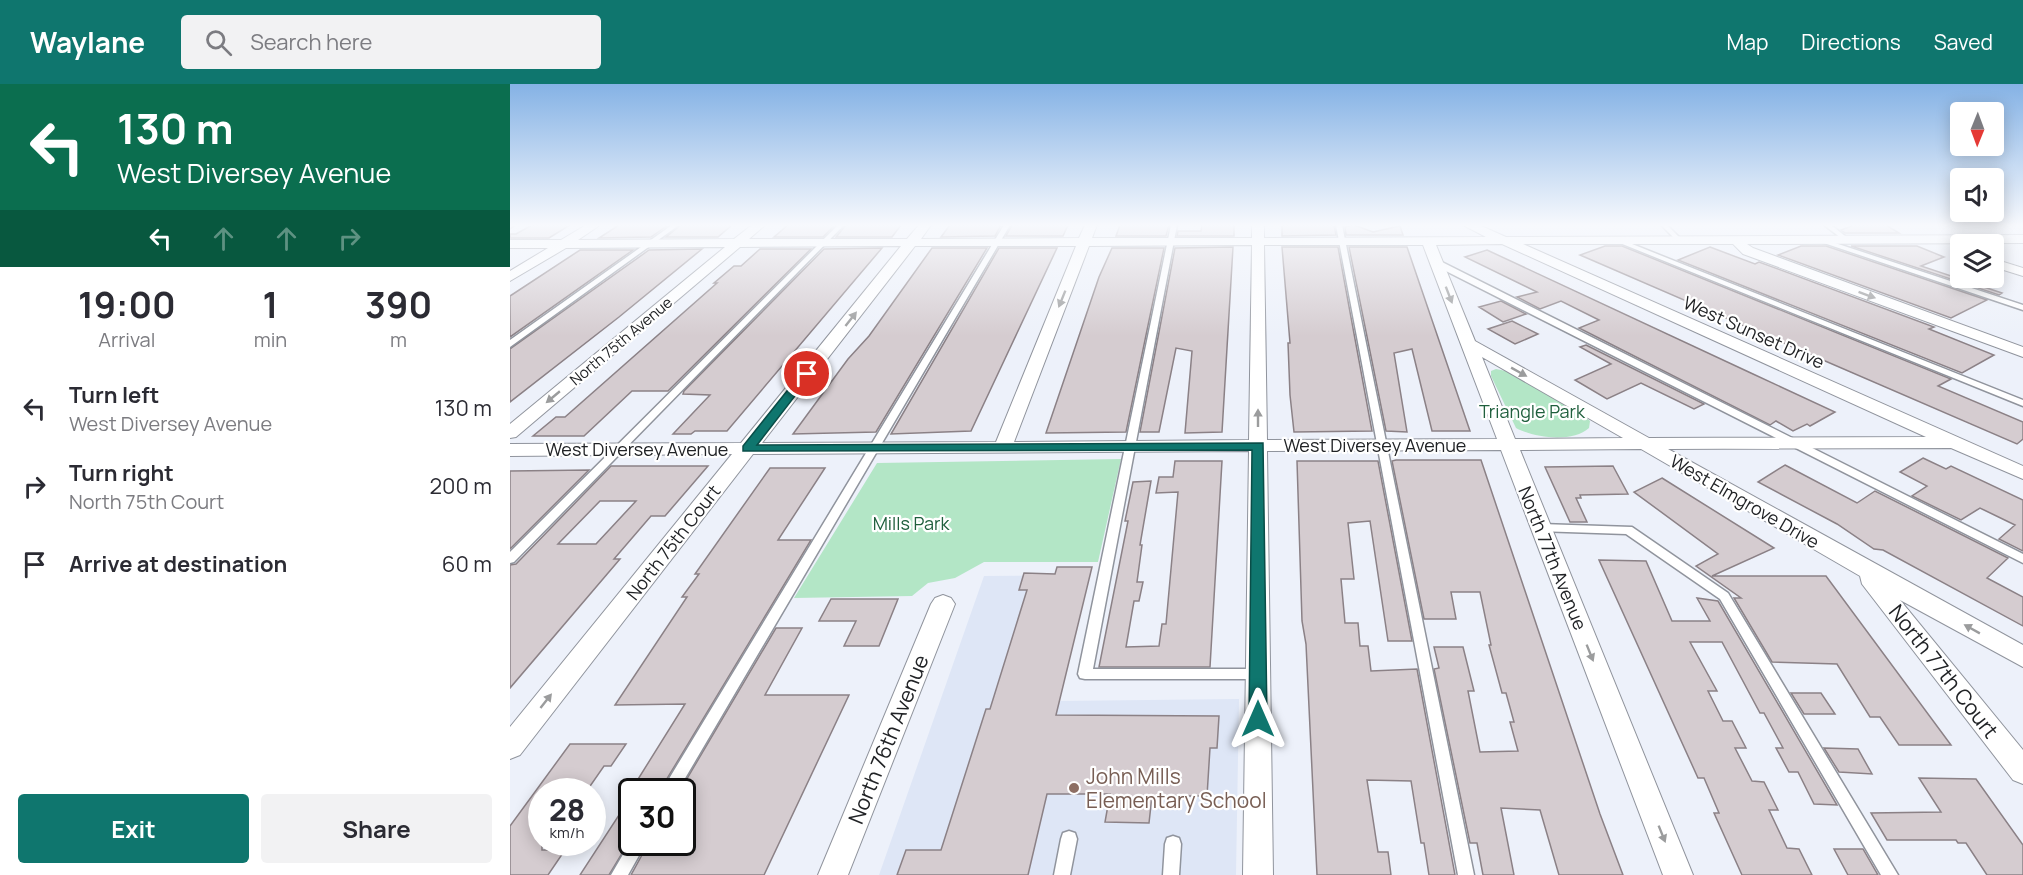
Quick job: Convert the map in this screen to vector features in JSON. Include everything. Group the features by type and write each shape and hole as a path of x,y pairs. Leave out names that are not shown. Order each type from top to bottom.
{"street":[{"path":"510,277 534,262"},
{"name":"North 75th Avenue","path":"510,433 714,262"},
{"name":"North 75th Court","path":"510,747 896,262"},
{"path":"1003,447 1076,262"},
{"path":"1258,262 1258,875"},
{"name":"West Sunset Drive","path":"1552,262 1952,442 2022,470"},
{"path":"1778,262 2023,352"},
{"name":"North 77th Avenue","path":"1437,263 1678,875"},
{"path":"2004,266 2023,272"},
{"name":"West Elmgrove Drive","path":"1468,343 1648,444 1865,571 2023,657"},
{"name":"West Diversey Avenue","path":"510,450 1952,442"},
{"name":"North 77th Court","path":"1865,571 2023,771"},
{"name":"North 76th Avenue","path":"833,875 942,604"}],"lane":[{"path":"510,344 625,262"},
{"path":"510,559 804,262"},
{"path":"677,778 985,262"},
{"path":"1167,262 1084,674 1258,674"},
{"path":"1346,262 1466,875"},
{"path":"1672,262 2023,403"},
{"path":"1885,262 2023,308"},
{"path":"1437,263 2023,559"},
{"path":"1541,528 1628,530 1724,596 1890,875"},
{"path":"1062,875 1069,839"},
{"path":"1171,875 1173,844"},
{"path":"619,875 630,856"}],"shaded area":[{"name":"John Mills Elementary School","path":"1084,575 1057,701 1239,699 1236,875 879,875 984,576"}],"green space":[{"name":"Triangle Park","path":"1496,369 1506,371 1582,414 1590,421 1589,428 1573,436 1553,437 1533,434 1516,428 1491,376 1491,371"},
{"name":"Mills Park","path":"1121,459 1098,562 984,562 955,578 928,583 912,596 794,598 877,463"}],"building":[{"path":"562,262 616,262 510,337 510,296"},
{"path":"632,262 686,262 510,402 510,349"},
{"path":"746,262 798,262 668,391 632,391 584,436 533,436 556,417 565,417 717,283 714,283 734,266 741,266"},
{"path":"811,262 870,262 727,431 673,434 710,395 683,394"},
{"path":"922,262 979,262 876,432 793,434 848,359 869,336"},
{"path":"991,262 1050,262 971,431 891,434"},
{"path":"1106,262 1161,262 1126,432 1046,433"},
{"path":"1172,262 1232,262 1222,432 1185,433 1192,351 1176,348 1159,432 1140,432"},
{"path":"1283,262 1341,262 1372,431 1294,432 1290,395 1288,343 1290,343"},
{"path":"1352,262 1412,262 1470,431 1432,431 1412,349 1394,353 1407,432 1386,431"},
{"path":"1475,262 1513,262 1835,412 1810,426 1807,424 1793,431 1776,421 1770,425 1579,328 1599,320 1561,301 1540,309 1517,297 1537,292"},
{"path":"1596,262 1661,262 1951,379 1938,386 2023,422 2023,439 2017,444"},
{"path":"1683,262 1749,262 1755,264 1759,262 1934,327 1929,329 1994,355 1962,373"},
{"path":"1797,262 1873,262 1987,300 1951,318"},
{"path":"1899,262 1931,262 1921,266 1950,276 1950,279"},
{"path":"1978,288 1987,288 2002,293 1999,295"},
{"path":"1501,301 1526,314 1503,322 1479,307"},
{"path":"1512,321 1538,334 1515,344 1488,329"},
{"path":"1586,345 1704,404 1694,409 1641,383 1607,399 1575,380 1611,364 1580,347"},
{"path":"1923,458 1946,469 1951,466 2023,500 2023,551 1999,539 2015,525 1980,508 1961,520 1912,496 1927,486 1900,472"},
{"path":"1481,460 1600,814 1623,875 1559,875 1540,810 1501,808 1514,875 1483,875 1477,843 1470,843 1434,669 1439,668 1434,647 1463,647 1474,691 1468,691 1480,752 1518,751 1510,722 1514,722 1506,693 1502,693 1489,645 1491,645 1480,592 1451,592 1456,619 1424,619 1392,461"},
{"path":"1175,461 1222,461 1210,667 1099,667 1128,521 1125,521 1133,482 1151,481 1140,545 1142,545 1137,582 1143,582 1139,601 1134,601 1126,647 1159,646 1162,624 1166,624 1178,492 1156,493 1159,477 1173,477"},
{"path":"1297,461 1378,461 1412,641 1388,641 1370,521 1348,523 1354,579 1341,579 1345,623 1358,623 1360,646 1368,646 1371,671 1417,669 1455,875 1429,875 1424,843 1421,843 1411,781 1367,780 1378,852 1388,852 1391,875 1317,875 1306,644 1302,621"},
{"path":"1785,465 1857,503 1875,491 2008,558 1987,578 2023,597 2023,626 1883,550 1874,549 1837,524 1758,482"},
{"path":"611,466 708,466 665,516 651,516 614,559 620,559 510,688 510,565 516,564","holes":["600,501 636,501 596,544 558,544"]},
{"path":"1613,466 1628,494 1580,495 1581,498 1576,498 1587,522 1570,522 1545,467"},
{"path":"770,468 825,468 778,540 811,540 667,778 639,778 685,704 615,705 687,597 682,597 699,574 695,574"},
{"path":"589,470 510,549 510,471"},
{"path":"1662,478 1774,548 1712,576 1826,576 1951,745 1899,745 1880,717 1870,717 1837,664 1772,662 1734,598 1741,598 1696,566 1718,554 1634,492"},
{"path":"1599,560 1646,561 1672,621 1710,621 1697,598 1718,601 1837,805 1814,804 1798,772 1789,772 1776,748 1783,748 1764,713 1760,713 1722,642 1690,642 1717,691 1708,691 1723,721 1732,721 1746,748 1735,748 1752,781 1764,782 1778,810 1769,810 1787,848 1799,849 1812,875 1742,875 1714,813 1719,813 1704,778 1698,778"},
{"path":"1057,567 1092,567 1056,715 1219,716 1217,748 1210,748 1207,796 1152,796 1149,823 1105,822 1110,794 1047,794 1028,875 897,875 906,850 941,850 986,709 990,709 1027,590 1019,590 1024,573 1055,574"},
{"path":"831,599 898,599 879,646 844,646 856,621 819,621"},
{"path":"776,628 802,628 765,695 849,695 764,875 631,875 641,856 696,856 696,778 687,778"},
{"path":"1791,693 1821,693 1835,714 1804,714"},
{"path":"570,744 626,744 611,766 604,766 596,778 545,778"},
{"path":"1824,748 1858,749 1872,774 1839,772"},
{"path":"1919,778 1976,779 2023,845 2023,875 1987,875 1966,843 1958,843 1956,840 1887,840 1871,813 1941,812"},
{"path":"528,801 528,856 561,856 548,875 510,875 510,826"},
{"path":"618,817 618,856 620,856 609,875 580,875 592,856 606,856 606,835"},
{"path":"1834,849 1863,849 1878,875 1848,875"}],"place":[{"name":"John Mills Elementary School","path":"1074,788"}],"route":[{"path":"807,374 747,448 1258,446 1258,719"}]}
